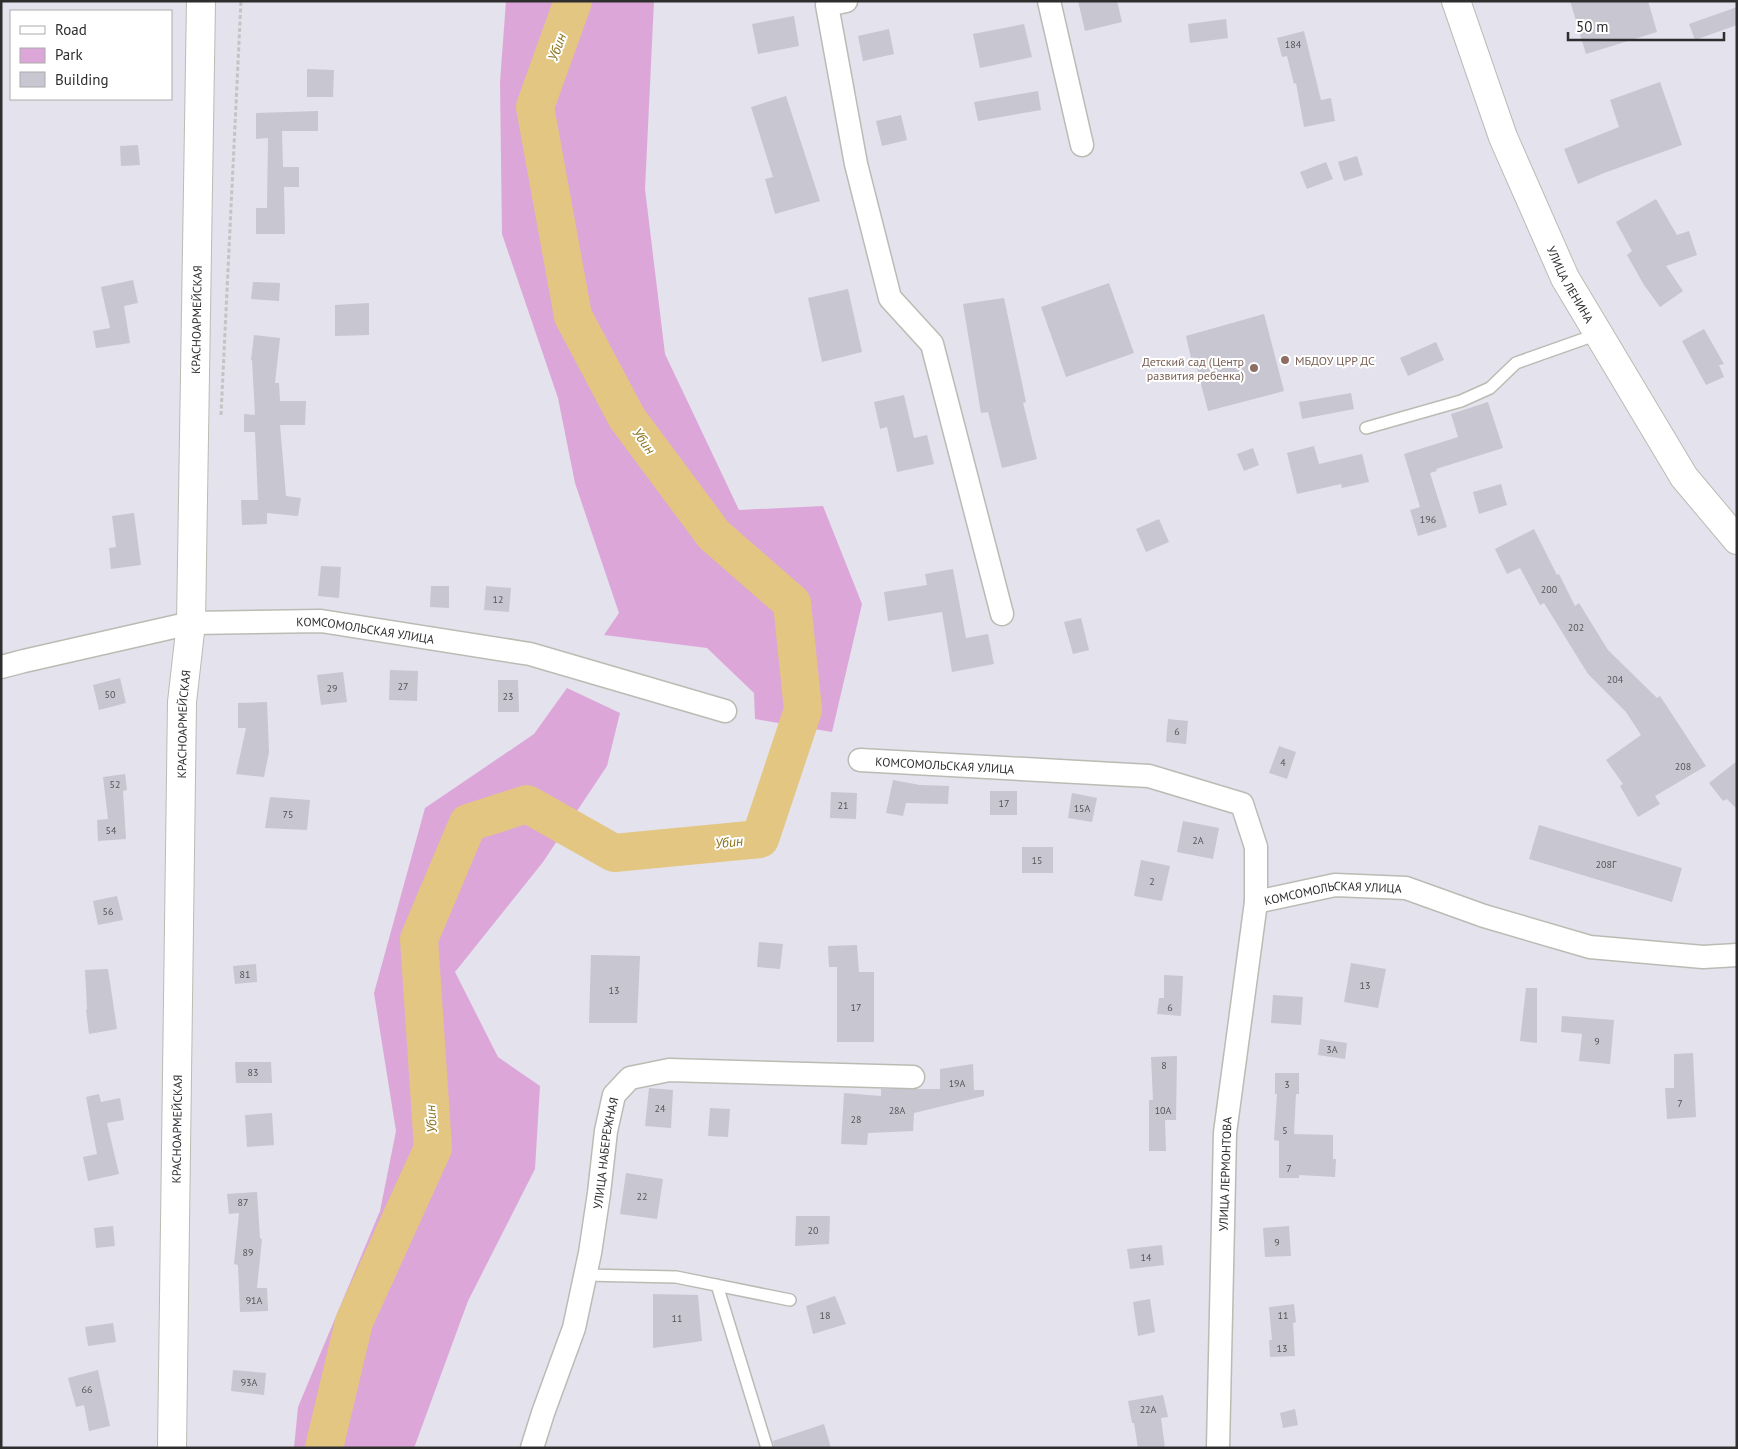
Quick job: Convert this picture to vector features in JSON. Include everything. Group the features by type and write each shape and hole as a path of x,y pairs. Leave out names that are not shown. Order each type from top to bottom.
{"street":[{"name":"КРАСНОАРМЕЙСКАЯ","path":"172,1448 182,702 191,624 201,1"},
{"path":"846,1 827,5 856,164 875,240 890,298 932,344 1002,614"},
{"path":"1049,1 1082,145"},
{"name":"УЛИЦА ЛЕНИНА","path":"1456,1 1503,137 1565,278 1684,477 1737,540"},
{"name":"КОМСОМОЛЬСКАЯ УЛИЦА","path":"1,667 191,624 321,621 530,654 725,711"},
{"name":"КОМСОМОЛЬСКАЯ УЛИЦА","path":"860,760 1149,776 1242,804 1256,846 1256,902 1335,885 1406,888 1484,916 1590,947 1684,956 1737,955"},
{"name":"УЛИЦА ЛЕРМОНТОВА","path":"1218,1448 1224,1133 1256,902"},
{"name":"УЛИЦА НАБЕРЕЖНАЯ","path":"532,1448 543,1412 574,1328 599,1194 606,1131 614,1095 630,1078 668,1070 913,1077"}],"lane":[{"path":"1366,428 1461,401 1490,388 1516,363 1598,334"},
{"path":"585,1275 676,1277 790,1300"},
{"path":"717,1285 767,1448"}],"path":[{"path":"221,415 241,1"}],"green space":[{"path":"506,1 654,1 645,189 665,354 739,510 823,506 862,604 832,732 755,719 754,693 707,648 604,635 619,613 575,483 558,398 502,234 500,82"},
{"path":"567,688 620,713 607,766 543,862 455,972 498,1057 540,1086 535,1169 468,1301 414,1448 294,1448 298,1407 380,1211 396,1131 374,993 425,808 534,734"}],"building":[{"path":"1078,1 1117,1 1122,22 1085,31"},
{"path":"1570,1 1648,1 1657,32 1586,54"},
{"path":"1737,7 1737,25 1695,40 1689,24"},
{"path":"794,16 799,46 758,54 752,24"},
{"path":"1226,19 1228,38 1190,43 1188,24"},
{"path":"1024,24 1032,57 980,68 973,34"},
{"path":"889,29 894,54 863,61 858,36"},
{"path":"1304,31 1321,100 1331,98 1335,121 1304,127 1296,83 1294,84 1287,56 1282,57 1277,38"},
{"path":"307,69 334,70 333,97 307,97"},
{"path":"1660,82 1682,145 1578,184 1564,149 1619,127 1610,100"},
{"path":"1038,91 1041,110 978,121 974,102"},
{"path":"786,96 820,201 775,214 765,179 773,177 751,107"},
{"path":"318,111 318,131 282,131 283,167 299,167 299,187 284,187 285,234 256,234 256,208 267,208 268,138 256,139 256,113"},
{"path":"901,115 907,140 882,146 876,121"},
{"path":"138,145 140,165 121,166 120,146"},
{"path":"1357,156 1363,175 1344,181 1338,162"},
{"path":"1326,162 1333,179 1307,189 1300,172"},
{"path":"1656,199 1677,235 1689,231 1697,255 1666,266 1683,291 1660,307 1644,285 1627,255 1632,251 1616,222"},
{"path":"133,280 138,303 124,306 130,343 96,348 93,331 110,328 101,287"},
{"path":"253,282 280,283 279,301 251,299"},
{"path":"1109,283 1134,353 1066,377 1041,307"},
{"path":"848,289 862,352 822,362 808,298"},
{"path":"1004,298 1026,402 1023,403 1037,459 1002,468 988,412 981,413 963,304"},
{"path":"369,303 369,335 335,336 335,305"},
{"name":"Детский сад (Центр развития ребенка)","path":"1264,314 1284,391 1208,411 1194,357 1191,358 1186,336"},
{"path":"1704,329 1724,364 1719,365 1724,377 1706,385 1682,341"},
{"path":"254,335 280,338 275,383 279,383 280,401 306,401 305,425 280,425 286,496 301,498 298,516 267,513 267,524 242,525 241,500 258,500 255,432 244,432 244,414 255,415 251,360"},
{"path":"1436,342 1444,360 1408,376 1400,358"},
{"path":"1351,393 1354,409 1302,419 1299,402"},
{"path":"904,395 914,438 927,435 934,464 897,472 887,427 880,429 874,402"},
{"path":"1488,402 1503,448 1436,469 1437,471 1430,473 1447,527 1418,536 1410,510 1420,507 1404,454 1458,437 1451,414"},
{"path":"1314,446 1319,464 1362,454 1369,482 1342,488 1341,484 1297,494 1287,453"},
{"path":"1253,448 1259,465 1244,471 1237,454"},
{"path":"1501,484 1507,505 1479,514 1473,492"},
{"path":"134,513 141,565 111,569 109,548 116,547 112,516"},
{"path":"1159,519 1169,542 1146,552 1136,529"},
{"path":"1534,529 1575,606 1579,603 1608,650 1657,698 1660,696 1706,766 1655,796 1660,804 1638,817 1620,786 1623,784 1606,760 1641,735 1626,712 1588,674 1544,603 1540,605 1520,568 1507,574 1495,549"},
{"path":"321,566 341,567 339,598 318,596"},
{"path":"953,569 966,638 988,634 994,664 952,672 942,612 888,621 884,592 927,585 925,574"},
{"path":"431,586 449,586 449,608 430,607"},
{"path":"486,586 511,588 509,612 484,610"},
{"path":"1081,618 1089,650 1073,654 1064,622"},
{"path":"390,670 418,671 417,701 389,700"},
{"path":"343,672 347,702 321,705 317,675"},
{"path":"120,678 126,703 99,710 93,685"},
{"path":"498,680 518,680 519,712 498,712"},
{"path":"267,702 269,752 264,777 236,774 246,728 238,728 238,703"},
{"path":"1168,719 1188,721 1186,744 1166,742"},
{"path":"1279,746 1296,752 1287,779 1269,773"},
{"path":"1737,761 1737,809 1727,799 1723,801 1709,783"},
{"path":"125,774 127,790 123,791 126,839 98,841 97,820 108,819 103,777"},
{"path":"893,780 920,785 949,786 948,804 906,803 903,816 886,813"},
{"path":"990,791 1017,791 1017,815 990,815"},
{"path":"831,792 857,793 856,819 830,818"},
{"path":"1072,793 1097,798 1092,822 1068,818"},
{"path":"270,797 310,800 307,830 265,828"},
{"path":"1183,821 1219,828 1213,859 1177,852"},
{"path":"1539,825 1682,868 1672,902 1529,859"},
{"path":"1022,847 1053,847 1053,873 1022,873"},
{"path":"1141,860 1170,866 1162,901 1134,896"},
{"path":"117,896 123,920 98,925 93,901"},
{"path":"759,942 783,944 780,969 757,967"},
{"path":"857,945 859,972 874,972 874,1042 837,1042 837,967 829,967 828,946"},
{"path":"591,955 640,956 637,1023 589,1023"},
{"path":"1351,963 1386,969 1378,1008 1344,1002"},
{"path":"256,964 257,982 235,984 233,966"},
{"path":"108,969 117,1029 89,1034 85,970"},
{"path":"1164,975 1183,976 1181,1016 1157,1014 1159,998 1164,998"},
{"path":"1526,988 1537,988 1537,1043 1520,1041"},
{"path":"1273,995 1303,997 1301,1025 1271,1023"},
{"path":"1562,1016 1614,1020 1610,1064 1579,1061 1582,1034 1561,1032"},
{"path":"1320,1039 1347,1043 1345,1059 1318,1055"},
{"path":"1693,1053 1696,1117 1667,1119 1665,1088 1674,1088 1674,1054"},
{"path":"1177,1056 1176,1120 1165,1120 1166,1151 1149,1151 1149,1100 1153,1100 1151,1057"},
{"path":"235,1062 271,1062 272,1083 236,1083"},
{"path":"973,1064 974,1090 984,1090 984,1096 914,1113 913,1131 868,1133 867,1145 841,1144 844,1093 881,1096 881,1089 940,1089 940,1069"},
{"path":"1275,1073 1299,1073 1299,1094 1296,1094 1294,1134 1333,1135 1333,1159 1336,1159 1335,1177 1299,1175 1299,1178 1279,1178 1279,1141 1274,1140 1277,1094 1275,1094"},
{"path":"649,1088 673,1090 671,1128 645,1126"},
{"path":"99,1094 101,1102 120,1098 124,1120 107,1123 119,1174 88,1181 83,1157 97,1154 86,1097"},
{"path":"710,1108 730,1109 728,1137 708,1136"},
{"path":"272,1113 274,1145 247,1147 245,1115"},
{"path":"626,1173 663,1179 657,1219 620,1214"},
{"path":"257,1192 260,1238 262,1239 257,1288 267,1288 268,1311 240,1312 238,1265 234,1264 239,1213 229,1214 227,1194"},
{"path":"796,1216 830,1216 829,1244 795,1246"},
{"path":"113,1226 115,1246 96,1248 94,1228"},
{"path":"1289,1226 1291,1256 1265,1257 1263,1228"},
{"path":"1162,1245 1164,1265 1130,1269 1127,1249"},
{"path":"653,1294 698,1295 702,1341 653,1348"},
{"path":"835,1296 846,1324 813,1334 806,1306"},
{"path":"1150,1299 1155,1332 1138,1336 1133,1302"},
{"path":"1294,1304 1296,1322 1293,1323 1295,1356 1270,1357 1269,1340 1272,1340 1269,1307"},
{"path":"113,1323 116,1342 88,1346 85,1327"},
{"path":"98,1370 110,1426 89,1431 84,1405 76,1407 68,1378"},
{"path":"233,1370 266,1373 264,1395 231,1391"},
{"path":"1163,1395 1168,1417 1161,1418 1165,1448 1138,1448 1128,1401"},
{"path":"1295,1409 1298,1425 1283,1428 1280,1413"},
{"path":"824,1424 831,1448 774,1448 773,1441"}],"waterway":[{"name":"Убин","path":"324,1448 354,1322 433,1148 419,939 468,823 527,804 614,853 760,839 803,710 792,603 714,535 627,418 573,316 535,107 573,1"}],"place":[{"name":"МБДОУ ЦРР ДС","path":"1285,360"},
{"name":"Детский сад (Центр развития ребенка)","path":"1254,368"}]}
